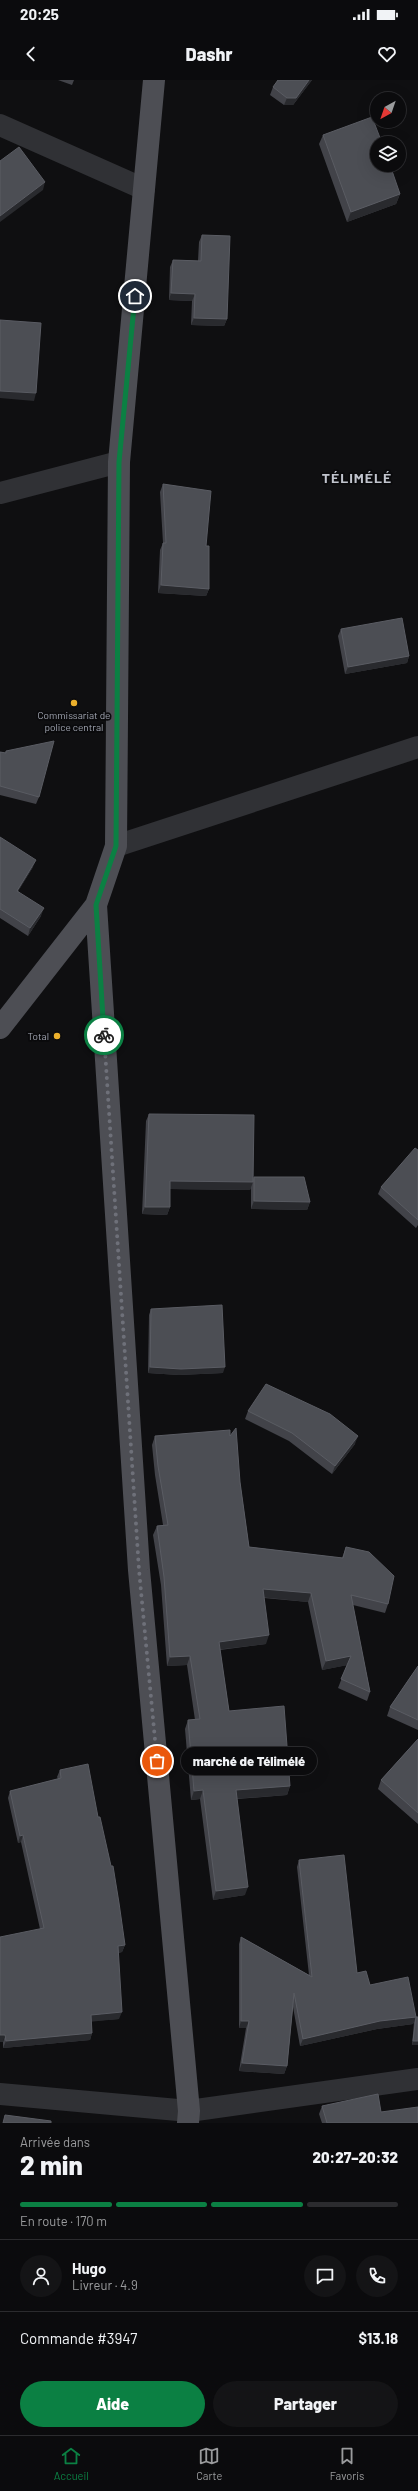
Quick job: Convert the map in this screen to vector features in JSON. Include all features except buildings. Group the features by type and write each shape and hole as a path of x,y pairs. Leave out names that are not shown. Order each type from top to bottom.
{"main road":[{"path":"0,1028 96,905 116,846 119,462 154,80"},
{"path":"96,905 139,1570 188,2117"}],"street":[{"path":"0,125 144,189"},
{"path":"0,493 119,462"},
{"path":"116,846 418,747"},
{"path":"0,2094 188,2117 418,2080"}],"way so far":[{"path":"104,1035 139,1570 157,1761"}],"place":[{"name":"Commissariat de police central","path":"74,703"},
{"name":"Total","path":"57,1036"},
{"name":"marché de Télimélé","path":"157,1761"}],"district":[{"name":"TÉLIMÉLÉ","path":"357,477"}],"route":[{"path":"104,1035 96,905 116,846 119,462 135,296"}]}
